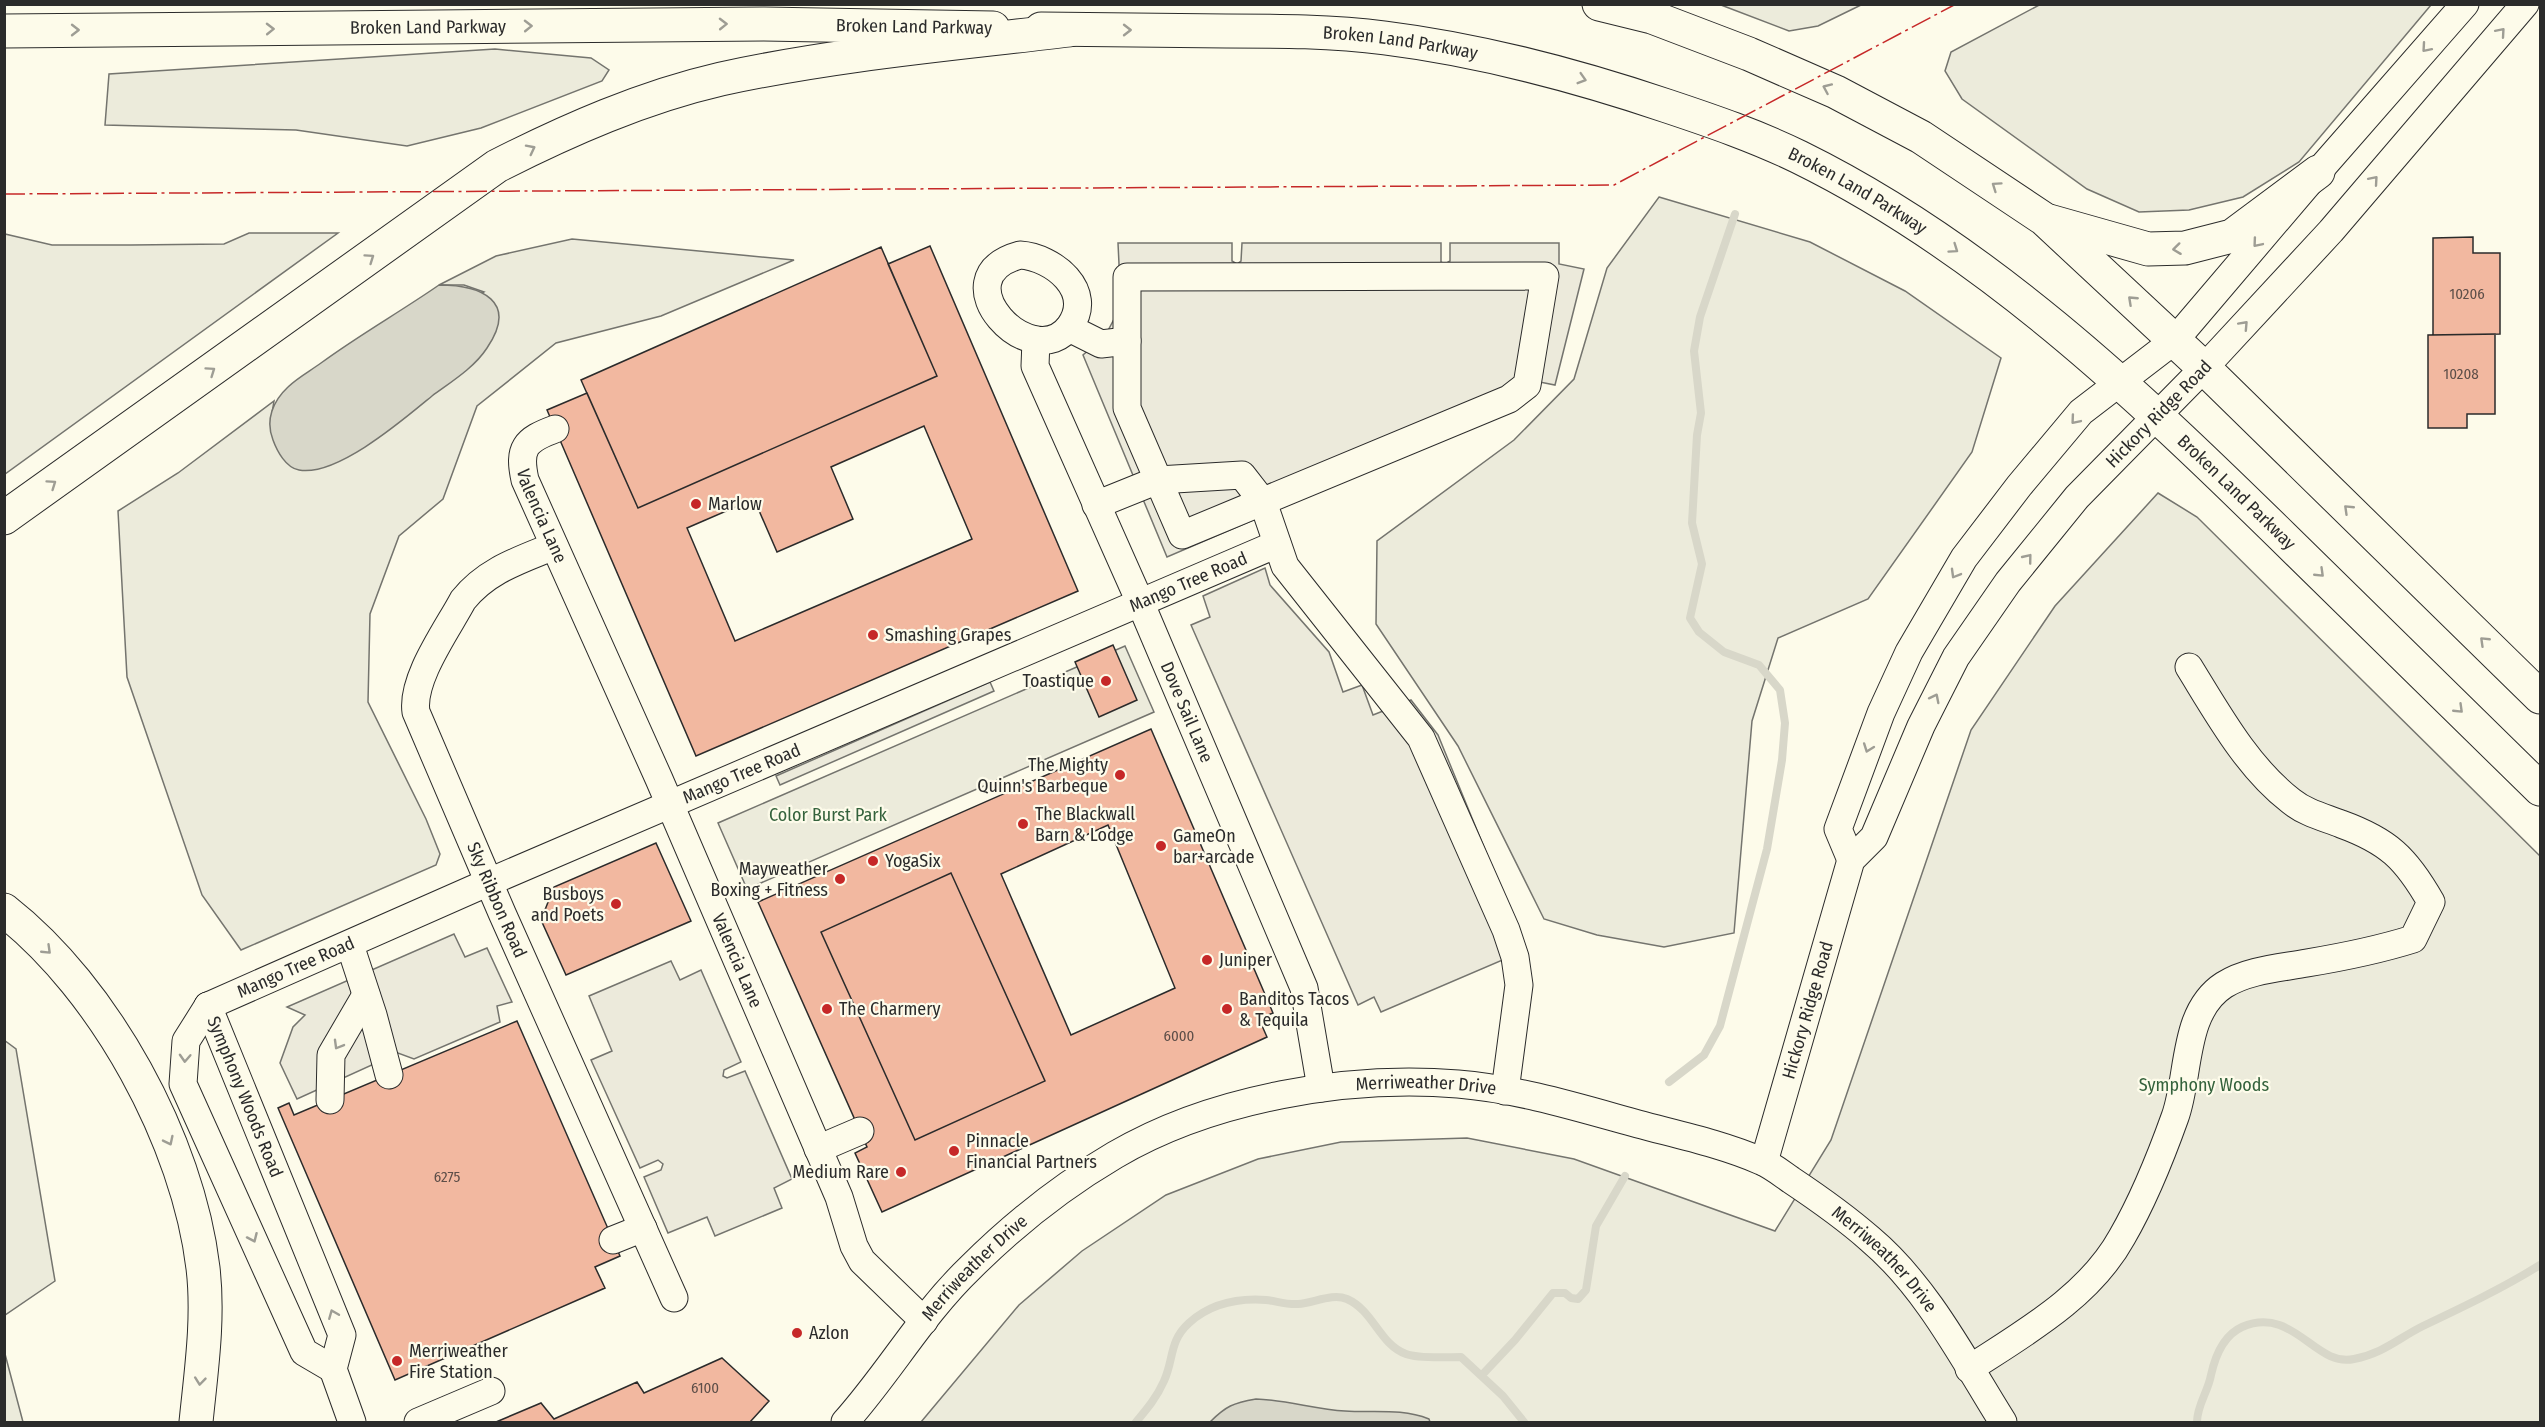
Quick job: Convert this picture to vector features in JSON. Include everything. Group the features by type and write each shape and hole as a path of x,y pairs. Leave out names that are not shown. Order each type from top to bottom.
{"main road":[{"path":"1599,4 1652,17 1749,54 1836,92 1921,137 2044,219 2175,340 2541,697"},
{"name":"Broken Land Parkway","path":"4,31 764,24 1304,32 1383,38 1460,50 1548,69 1738,129 1800,157 1885,205 1947,244 2008,288 2201,456 2541,789"},
{"path":"4,518 497,166 568,130 644,102 720,80 810,62 1069,30"},
{"path":"2044,219 2148,249 2185,248 2232,236 2318,172"},
{"path":"4,910 66,968 102,1014 144,1089 174,1151 189,1198 203,1269 204,1339 196,1422"}],"street":[{"path":"1851,860 1838,829 1881,712 1909,652 1964,558 2019,486 2082,412 2175,340 2465,4"},
{"name":"Hickory Ridge Road","path":"1764,1162 1851,860 1874,837 1921,726 1956,657 2008,582 2077,497 2204,368 2331,231 2525,4"},
{"path":"1020,255 1033,256 1045,261 1070,281 1076,292 1078,304 1076,317 1069,328 1059,336 1048,340 1036,340 1025,337 999,318 988,298 988,286 999,265 1008,258 1020,255"},
{"path":"1545,276 1527,385 1509,399 1182,535 1127,408 1126,341 1127,278 1545,276"},
{"path":"1069,328 1101,344 1126,341"},
{"name":"Dove Sail Lane","path":"1036,340 1035,366 1140,602 1304,988 1321,1089"},
{"name":"Valencia Lane","path":"555,429 532,439 523,449 521,463 525,480 670,806 839,1197 854,1246 862,1261 924,1321"},
{"path":"1096,505 1158,480 1242,474 1263,502 1285,566 1421,738 1506,930 1515,957 1519,985 1505,1091"},
{"name":"Mango Tree Road","path":"208,1006 489,882 1277,544"},
{"name":"Sky Ribbon Road","path":"554,546 494,571 471,591 419,684 415,702 419,722 674,1298"},
{"path":"1969,1369 2067,1302 2096,1273 2121,1240 2150,1182 2176,1114 2197,1020 2208,1000 2224,985 2249,974 2374,952 2413,939 2431,902 2411,867 2383,843 2364,833 2318,817 2292,802 2278,789 2232,735 2188,667"},
{"path":"350,945 389,1075"},
{"path":"330,1100 331,1055 366,995"},
{"name":"Symphony Woods Road","path":"208,1006 342,1335 333,1369 304,1352 183,1084 186,1041 208,1006"},
{"name":"Merriweather Drive","path":"845,1422 924,1321 969,1268 1031,1215 1116,1155 1160,1133 1210,1114 1263,1100 1321,1089 1404,1082 1459,1084 1505,1091 1568,1105 1713,1144 1764,1162 1830,1206 1874,1242 1911,1283 1996,1412"},
{"path":"818,1149 860,1131"},
{"path":"613,1240 643,1228"},
{"path":"333,1369 352,1422"},
{"path":"418,1422 491,1391"}],"green space":[{"path":"2041,4 2431,5 2299,162 2243,197 2189,210 2139,212 2087,189 1962,99 1945,71 1951,52"},
{"path":"1721,5 1861,5 1818,26 1789,31"},
{"path":"495,49 591,58 609,70 602,81 481,128 407,146 296,130 105,125 109,74"},
{"path":"1659,197 1810,242 1905,291 2001,358 1972,452 1868,599 1778,638 1752,721 1734,933 1664,947 1597,935 1544,919 1458,746 1376,624 1377,541 1514,440 1574,379 1607,268"},
{"path":"249,233 338,233 5,474 5,234 52,245 131,245 224,244"},
{"path":"572,239 794,260 661,316 556,343 477,406 443,499 399,536 370,614 368,702 426,819 440,854 436,865 241,950 202,895 127,677 118,511 178,473 274,401 271,419 484,292 464,285 439,285 496,256"},
{"name":"Symphony Woods","path":"2158,493 2197,517 2540,856 2540,1422 921,1422 1019,1305 1082,1251 1166,1195 1258,1159 1341,1142 1467,1138 1574,1159 1775,1231 1831,1140 1971,730 2055,606"},
{"name":"Color Burst Park","path":"1125,646 1154,712 747,889 718,823"},
{"path":"4,1040 16,1049 55,1281 5,1315"},
{"path":"5,1354 23,1422 5,1422"}],"shaded area":[{"path":"1118,243 1232,243 1232,261 1237,264 1241,261 1242,243 1441,243 1441,262 1445,264 1450,261 1450,243 1559,243 1559,264 1584,269 1555,385 1540,382 1522,405 1167,557 1083,355 1105,336 1121,306"},
{"path":"439,285 469,288 491,299 497,307 499,318 496,332 482,355 462,374 388,431 350,456 332,465 314,470 299,470 290,466 277,449 271,433 270,418 278,398 295,381"},
{"path":"1265,568 1270,585 1329,652 1343,692 1362,685 1373,715 1411,700 1438,735 1526,950 1381,1012 1374,997 1358,1005 1191,625 1210,617 1203,596"},
{"path":"990,682 994,691 780,785 776,776"},
{"path":"454,934 465,957 487,948 512,1002 497,1006 500,1022 414,1059 398,1053 297,1099 280,1063 293,1027 305,1015 287,1007"},
{"path":"671,961 680,980 701,970 741,1062 724,1070 723,1076 727,1078 745,1071 792,1179 774,1188 782,1208 715,1236 707,1217 668,1233 644,1177 661,1170 663,1164 658,1160 640,1168 591,1060 612,1051 589,996"},
{"path":"1256,1399 1334,1410 1408,1413 1429,1419 1430,1422 1210,1422 1230,1406"}],"building":[{"path":"2473,237 2473,253 2500,253 2500,334 2433,335 2433,238"},
{"name":"Marlow","path":"930,246 1078,591 696,756 547,410 587,393 638,508 937,376 888,264","holes":["924,426 972,539 735,641 687,528 754,499 777,552 853,519 831,467"]},
{"path":"881,247 937,376 638,508 581,380"},
{"path":"2495,334 2495,414 2467,414 2467,428 2428,428 2428,335"},
{"name":"Toastique","path":"1113,645 1137,700 1099,717 1075,662"},
{"name":"Juniper","path":"1151,729 1273,1013 1259,1019 1267,1037 882,1212 855,1153 867,1147 758,902","holes":["1108,825 1175,988 1071,1035 1001,874","951,873 1045,1081 915,1140 821,932"]},
{"name":"Busboys and Poets","path":"656,843 691,921 566,975 541,920 554,887"},
{"path":"951,873 1045,1081 915,1140 821,932"},
{"path":"517,1021 620,1256 595,1267 605,1288 395,1380 278,1108 289,1103 294,1115"},
{"path":"722,1358 769,1401 750,1422 496,1422 541,1403 554,1419 637,1382 644,1393"}],"waterway":[{"path":"1669,1082 1704,1055 1720,1026 1767,849 1782,760 1785,723 1780,690 1759,665 1724,652 1699,632 1690,618 1702,564 1692,523 1697,435 1701,413 1694,351 1700,317 1735,214"},
{"path":"1482,1375 1515,1340 1553,1293 1565,1293 1571,1298 1578,1299 1586,1290 1596,1226 1625,1176"},
{"path":"2197,1422 2218,1354 2230,1335 2242,1327 2260,1322 2276,1324 2290,1330 2327,1355 2340,1359 2354,1359 2382,1349 2540,1265"},
{"path":"1136,1422 1152,1403 1161,1387 1178,1337 1197,1316 1235,1301 1266,1300 1298,1304 1335,1297 1341,1297 1356,1304 1389,1343 1406,1354 1425,1357 1461,1357 1503,1396 1524,1422"}],"power":[{"path":"4,194 1614,185 1956,4"}],"place":[{"name":"Marlow","path":"696,504"},
{"name":"Smashing Grapes","path":"873,635"},
{"name":"Toastique","path":"1106,681"},
{"name":"The Mighty Quinn's Barbeque","path":"1120,775"},
{"name":"The Blackwall Barn & Lodge","path":"1023,824"},
{"name":"GameOn bar+arcade","path":"1161,846"},
{"name":"YogaSix","path":"873,861"},
{"name":"Mayweather Boxing + Fitness","path":"840,879"},
{"name":"Busboys and Poets","path":"616,904"},
{"name":"Juniper","path":"1207,960"},
{"name":"The Charmery","path":"827,1009"},
{"name":"Banditos Tacos & Tequila","path":"1227,1009"},
{"name":"Pinnacle Financial Partners","path":"954,1151"},
{"name":"Medium Rare","path":"901,1172"},
{"name":"Azlon","path":"797,1333"},
{"name":"Merriweather Fire Station","path":"397,1361"}]}
